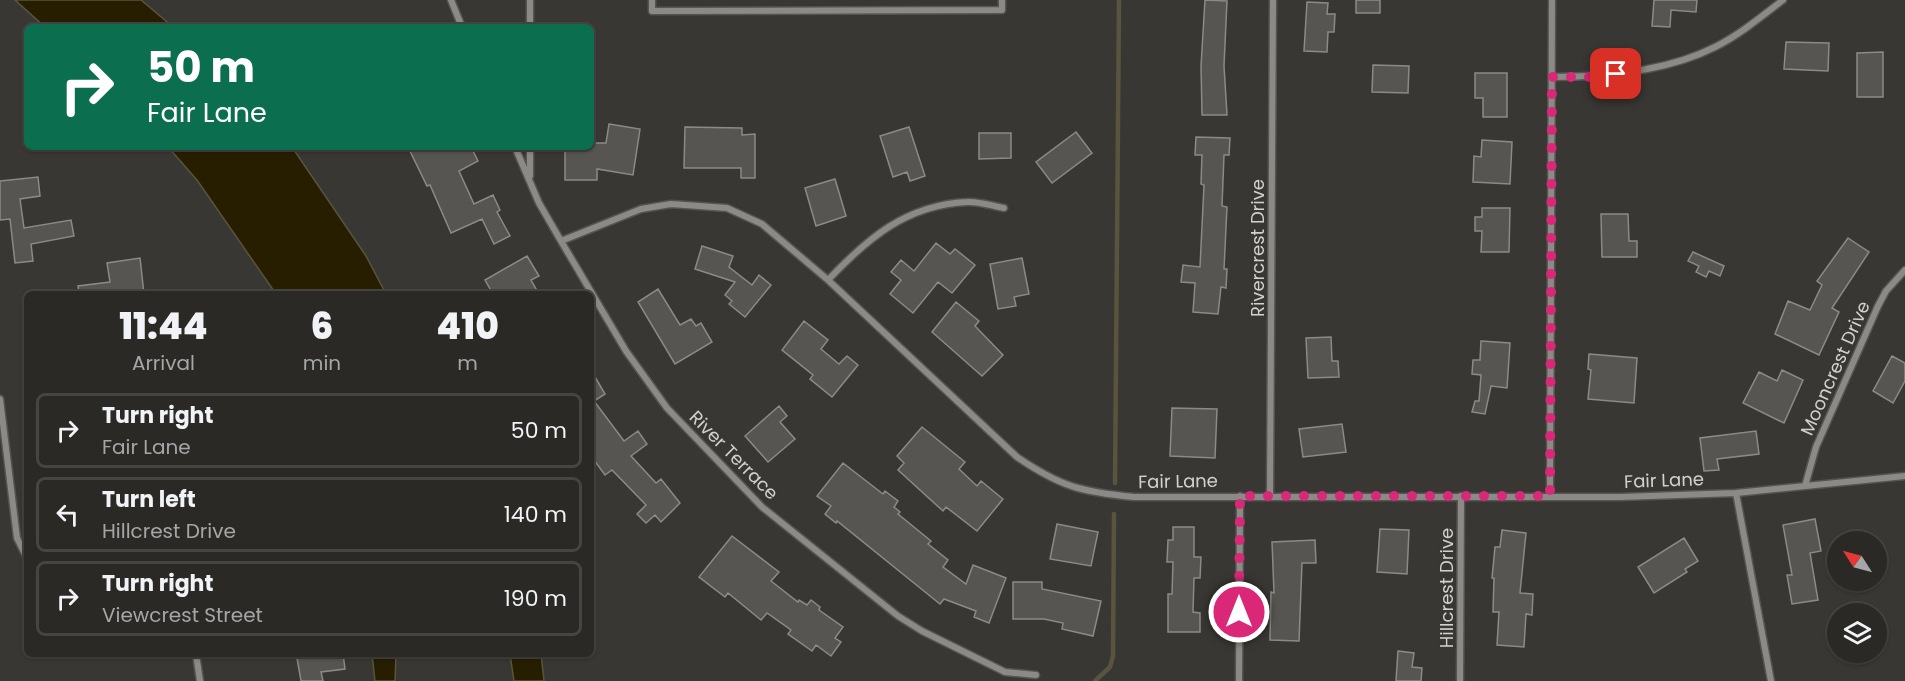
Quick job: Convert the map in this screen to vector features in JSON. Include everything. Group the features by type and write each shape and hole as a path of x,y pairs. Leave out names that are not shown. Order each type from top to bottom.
{"street":[{"path":"451,0 461,24"},
{"path":"530,0 530,24"},
{"path":"651,0 652,11 1002,10 1002,0"},
{"name":"Rivercrest Drive","path":"1270,495 1273,0"},
{"path":"1550,496 1552,0"},
{"path":"1552,77 1598,77 1686,58 1714,48 1755,22 1783,0"},
{"name":"River Terrace","path":"516,150 561,241 591,291"},
{"path":"530,150 530,181"},
{"path":"828,280 862,245 898,220 944,205 969,201 1004,208"},
{"name":"Fair Lane","path":"561,241 641,209 671,204 704,204 727,208 762,224 828,280 1017,457 1044,475 1088,493 1134,497 1736,493 1905,476"},
{"name":"Mooncrest Drive","path":"1805,486 1816,447 1878,306 1886,291 1905,270"},
{"name":"River Terrace","path":"594,296 644,379 667,408 762,507 898,616 922,631 1005,672 1036,675"},
{"path":"0,399 17,538 24,552"},
{"path":"1736,493 1770,681"},
{"path":"1239,681 1240,496"},
{"name":"Hillcrest Drive","path":"1460,681 1461,496"},
{"path":"196,657 200,681"}],"shaded area":[{"path":"15,0 141,0 169,24 42,24"},
{"path":"171,150 294,150 366,256 384,291 274,291 197,180"},
{"path":"372,657 396,657 395,681 375,681"},
{"path":"510,657 541,657 544,681 514,681"}],"building":[{"path":"1205,0 1227,1 1224,66 1227,115 1202,115 1201,66"},
{"path":"1356,0 1380,0 1380,13 1356,13"},
{"path":"1654,0 1697,0 1696,12 1671,10 1670,27 1652,26"},
{"path":"1307,2 1328,3 1327,14 1335,14 1334,32 1328,32 1327,52 1304,51"},
{"path":"1786,42 1829,43 1828,71 1784,69"},
{"path":"1883,52 1883,97 1857,97 1857,53"},
{"path":"1373,65 1409,66 1408,93 1372,92"},
{"path":"1475,73 1507,73 1507,117 1483,117 1483,98 1475,98"},
{"path":"609,124 640,129 633,175 597,169 597,180 565,180 565,150 594,150 594,143 606,143"},
{"path":"685,127 742,128 742,135 755,134 755,178 741,178 741,168 684,168"},
{"path":"909,127 925,176 910,181 907,172 893,177 880,136"},
{"path":"1076,132 1092,153 1052,183 1036,162"},
{"path":"979,133 1011,133 1011,158 979,159"},
{"path":"1196,137 1230,138 1229,155 1224,155 1222,206 1227,207 1224,269 1227,269 1226,288 1221,287 1218,314 1193,312 1195,283 1181,282 1183,265 1200,267 1204,185 1201,184 1202,155 1195,155"},
{"path":"1482,140 1512,142 1510,184 1473,182 1474,156 1481,157"},
{"path":"409,150 472,150 478,161 459,171 474,204 493,195 500,210 497,212 510,236 494,244 482,219 451,233 430,185 427,186"},
{"path":"38,177 40,196 20,199 24,228 71,220 74,236 31,244 33,261 15,263 10,219 0,220 0,181"},
{"path":"835,179 846,216 816,226 805,188"},
{"path":"1482,208 1510,208 1509,252 1481,252 1482,231 1475,231 1475,217 1482,217"},
{"path":"1601,214 1628,214 1629,241 1637,241 1637,257 1602,257"},
{"path":"1848,238 1869,252 1832,308 1839,312 1819,355 1775,334 1788,301 1810,310 1822,285 1817,281"},
{"path":"936,243 950,254 955,249 975,265 952,293 938,282 913,313 890,294 901,280 891,272 901,260 914,271"},
{"path":"702,246 733,256 729,267 752,285 759,275 771,285 745,317 729,304 732,301 725,295 735,282 695,269"},
{"path":"1693,252 1724,266 1720,276 1709,271 1706,277 1696,272 1699,266 1688,261"},
{"path":"527,256 539,276 531,280 537,291 491,291 485,280"},
{"path":"140,258 144,291 79,291 78,286 110,282 107,263"},
{"path":"1022,258 1029,294 1014,297 1016,306 998,309 990,264"},
{"path":"658,289 680,325 691,319 696,326 701,323 712,342 675,364 638,302"},
{"path":"956,302 979,321 975,326 1003,355 982,376 932,332"},
{"path":"804,321 828,340 821,349 839,364 847,356 858,365 832,397 810,379 813,375 782,350"},
{"path":"1331,337 1332,361 1338,361 1339,377 1308,378 1306,338"},
{"path":"1481,341 1510,343 1507,388 1491,386 1485,414 1472,412 1475,401 1479,401 1481,375 1472,374 1473,360 1480,360"},
{"path":"1589,354 1637,358 1634,403 1588,399 1591,370 1588,369"},
{"path":"1892,356 1905,363 1905,381 1893,403 1873,391"},
{"path":"1782,370 1803,380 1784,423 1743,403 1759,372 1777,381"},
{"path":"594,375 605,394 594,401"},
{"path":"594,401 624,441 638,431 647,444 631,456 656,483 661,479 680,503 661,522 655,515 646,523 637,514 646,505 612,470 605,475 594,460"},
{"path":"779,406 787,416 780,422 795,439 768,462 745,436"},
{"path":"1172,408 1217,409 1215,458 1170,456"},
{"path":"1342,424 1346,452 1303,457 1299,429"},
{"path":"922,427 965,462 959,469 977,486 981,481 1003,499 977,531 946,507 943,511 898,470 904,463 897,456"},
{"path":"1756,431 1759,454 1717,459 1719,470 1704,471 1700,438"},
{"path":"843,463 883,494 885,491 898,501 894,507 900,512 898,514 931,541 928,544 948,560 943,567 966,584 973,565 1006,578 989,623 974,617 976,611 944,599 940,604 837,521 836,523 825,514 831,506 817,496"},
{"path":"1815,519 1821,551 1810,553 1818,600 1792,604 1787,575 1792,575 1783,525"},
{"path":"1057,524 1098,532 1091,566 1050,559"},
{"path":"1173,527 1194,527 1194,557 1201,557 1200,578 1194,578 1193,612 1200,613 1200,632 1168,632 1168,594 1172,594 1173,562 1167,562 1168,540 1173,540"},
{"path":"1380,529 1409,530 1407,574 1377,572"},
{"path":"1502,530 1526,533 1520,593 1533,594 1532,615 1526,614 1524,647 1497,645 1499,612 1493,612 1494,578 1492,578 1495,547 1500,547"},
{"path":"732,536 779,572 771,581 798,602 799,600 807,605 811,600 820,607 819,610 843,627 835,638 841,642 831,656 816,645 812,651 788,634 791,630 767,613 761,620 728,593 725,597 699,577"},
{"path":"1684,538 1698,561 1685,569 1687,572 1654,593 1638,567"},
{"path":"1315,540 1316,563 1302,563 1299,641 1270,640 1271,592 1274,593 1272,542"},
{"path":"1013,582 1042,582 1042,589 1101,601 1093,636 1062,629 1063,623 1044,619 1013,619"},
{"path":"1398,651 1414,653 1412,667 1422,668 1421,681 1396,681"},
{"path":"343,657 345,669 321,672 323,681 301,681 297,658"}],"waterway":[{"path":"1115,483 1119,0"},
{"path":"1095,681 1110,667 1113,656 1114,514"}],"route":[{"path":"1239,612 1240,496 1550,496 1552,77 1598,77 1616,74"}]}
